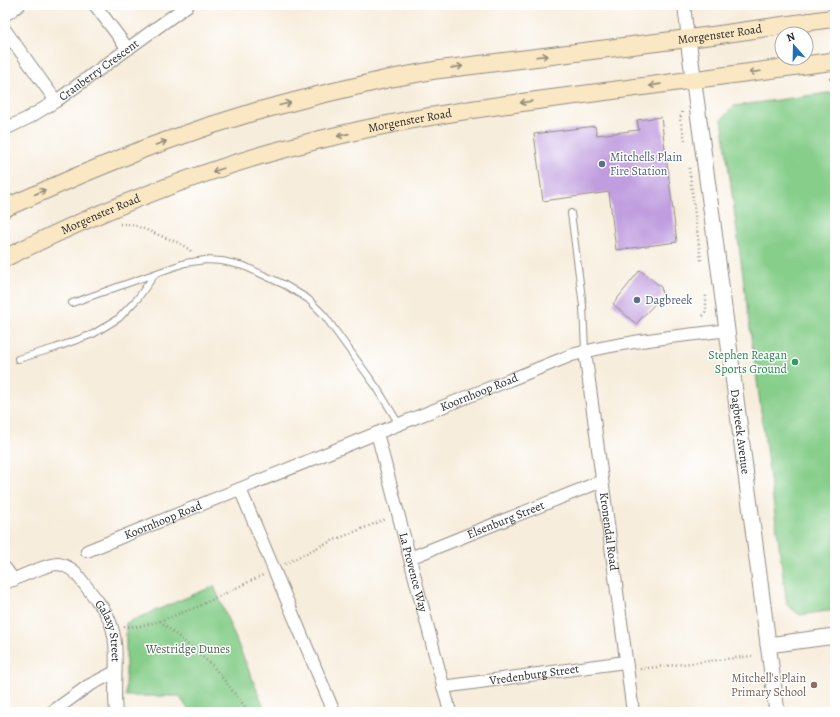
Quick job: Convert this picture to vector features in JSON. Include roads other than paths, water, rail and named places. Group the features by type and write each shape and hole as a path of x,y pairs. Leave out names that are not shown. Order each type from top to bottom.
{"main road":[{"name":"Morgenster Road","path":"5,208 80,174 146,148 247,114 320,95 436,70 688,39 835,18"},
{"name":"Morgenster Road","path":"5,258 79,223 202,175 268,154 327,138 395,123 462,111 835,61"}],"street":[{"path":"5,15 19,5"},
{"path":"95,5 128,49"},
{"name":"Cranberry Crescent","path":"5,129 28,118 56,101 188,5"},
{"path":"684,5 688,39"},
{"path":"5,30 56,101"},
{"name":"Dagbreek Avenue","path":"688,39 777,712"},
{"name":"Koornhoop Road","path":"86,551 399,424 557,361 586,351 618,345 727,330"},
{"name":"Kronendal Road","path":"586,351 625,662 633,712"},
{"name":"La Provence Way","path":"377,433 450,712"},
{"name":"Elsenburg Street","path":"410,558 602,481"},
{"path":"240,489 334,712"},
{"name":"Galaxy Street","path":"9,582 50,565 63,565 75,572 108,616 112,627 116,653 116,712"},
{"path":"5,568 9,582"},
{"path":"768,645 835,636"},
{"name":"Vredenburg Street","path":"443,687 625,662"},
{"path":"52,712 88,686 115,672"}],"lane":[{"path":"571,214 583,306 586,351"},
{"path":"72,303 185,263 205,260 222,261 244,266 285,285 308,299 324,315 377,388 399,424"},
{"path":"18,359 55,348 93,334 119,318 138,298 155,274"}],"place":[{"name":"Mitchells Plain Fire Station","path":"602,164"},
{"name":"Dagbreek","path":"637,300"},
{"name":"Stephen Reagan Sports Ground","path":"795,362"},
{"name":"Mitchell's Plain Primary School","path":"814,685"}],"park label":[{"name":"Westridge Dunes","path":"188,649"}]}
